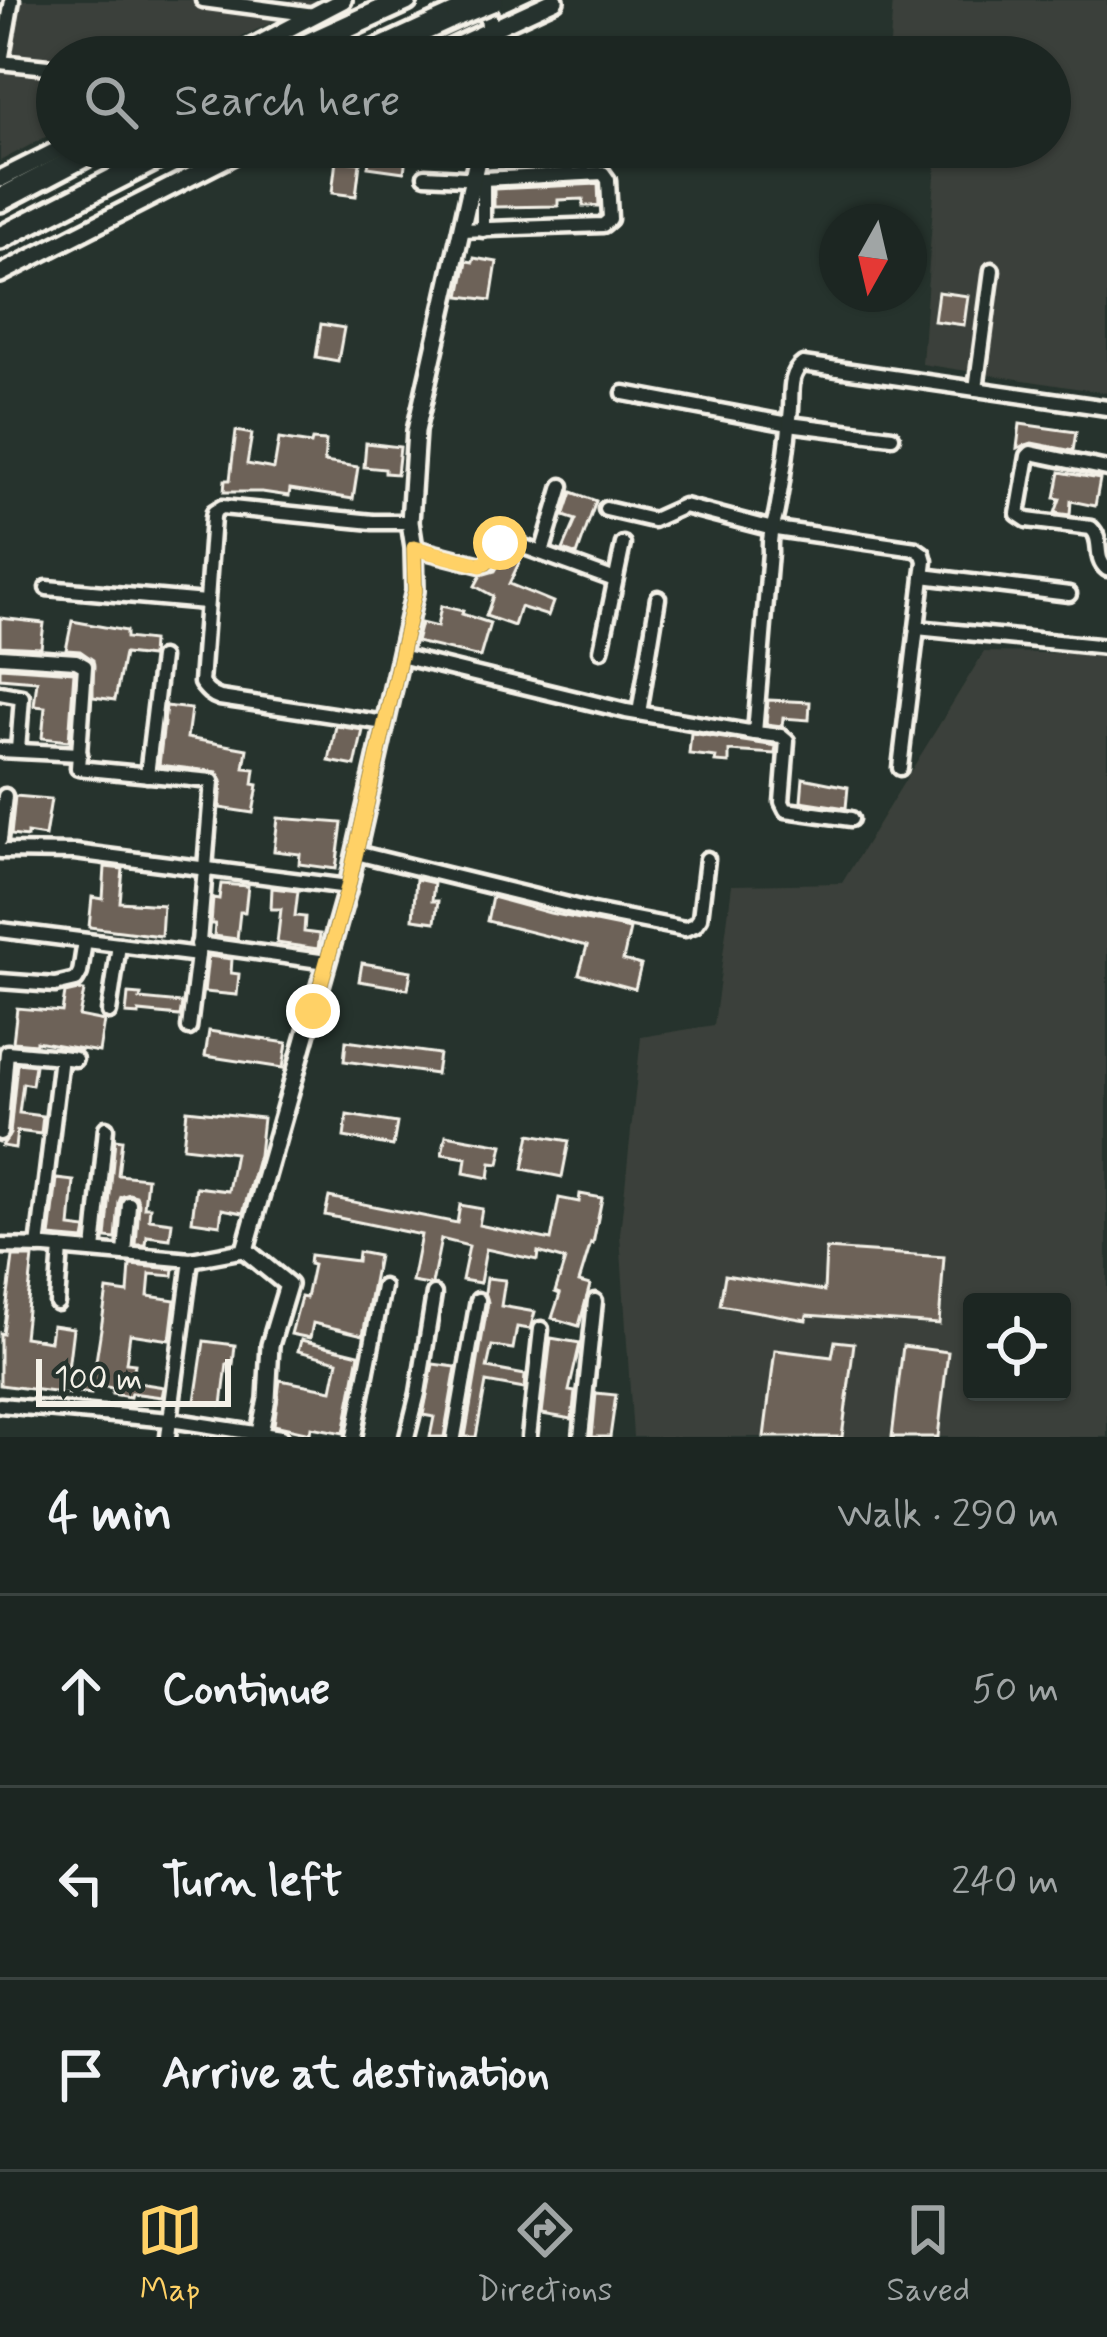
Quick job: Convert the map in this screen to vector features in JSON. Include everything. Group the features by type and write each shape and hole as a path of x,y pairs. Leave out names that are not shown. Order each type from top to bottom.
{"highway":[{"path":"326,36 406,0"},
{"path":"410,36 489,0"},
{"path":"0,200 61,168"},
{"path":"0,238 137,168"}],"street":[{"path":"12,0 0,62 36,66"},
{"path":"203,0 315,15"},
{"path":"274,36 343,0"},
{"path":"489,0 490,36"},
{"path":"474,36 555,0"},
{"path":"0,179 36,161"},
{"path":"0,274 208,168"},
{"path":"479,168 483,230"},
{"path":"425,176 478,179 603,173 608,180 610,219 603,224 462,230"},
{"path":"245,1250 348,887 415,591 410,522 416,430 478,179"},
{"path":"976,388 992,270"},
{"path":"754,734 769,528 777,513 797,366 1107,408"},
{"path":"624,393 789,424 892,437"},
{"path":"1107,469 1031,453 1018,514 1027,520 1091,528 1098,538 1099,560 1107,568"},
{"path":"542,553 562,486"},
{"path":"606,509 653,520 684,506 769,528 916,549 923,554 900,768"},
{"path":"385,723 211,694 201,683 213,517 217,508 410,522"},
{"path":"414,548 481,565 506,540 615,580"},
{"path":"601,650 622,544"},
{"path":"923,576 1070,594"},
{"path":"47,588 205,602"},
{"path":"639,713 658,598"},
{"path":"917,628 1107,646"},
{"path":"0,656 76,661 85,666 78,768 212,781 189,1028"},
{"path":"400,656 639,713 781,736 787,741 782,802 786,810 851,819"},
{"path":"147,775 161,658"},
{"path":"0,693 22,697 18,750"},
{"path":"0,750 80,754"},
{"path":"0,841 5,796"},
{"path":"0,851 75,852 348,887"},
{"path":"356,853 685,929 700,918 707,859"},
{"path":"0,930 327,962"},
{"path":"0,981 55,985 76,980 85,940"},
{"path":"109,1012 118,945"},
{"path":"0,1132 3,1052 68,1058 38,1246"},
{"path":"94,1251 106,1128"},
{"path":"124,1254 129,1204"},
{"path":"0,1246 190,1260 245,1250 288,1285 270,1345 259,1435"},
{"path":"57,1303 61,1248"},
{"path":"168,1437 190,1260"},
{"path":"354,1437 383,1287"},
{"path":"407,1437 434,1294"},
{"path":"454,1437 478,1300"},
{"path":"581,1437 595,1301"},
{"path":"530,1437 541,1329"},
{"path":"0,1405 170,1420 281,1437"}],"shaded area":[{"path":"0,0 318,0 243,36 36,36 36,142 0,161"},
{"path":"893,0 1107,0 1107,393 922,364 936,168 1071,168 1071,36 890,36"},
{"path":"984,652 1107,654 1107,1437 633,1437 620,1234 641,1037 714,1025 732,885 842,883"}],"building":[{"path":"335,168 359,168 356,196 332,193"},
{"path":"598,184 599,206 583,206 583,199 558,200 558,206 494,207 494,189"},
{"path":"467,261 497,262 491,300 460,296"},
{"path":"938,292 968,296 964,325 934,321"},
{"path":"321,324 344,328 338,361 316,357"},
{"path":"1020,424 1076,432 1073,451 1032,443 1017,448"},
{"path":"236,431 252,434 247,464 274,469 279,439 311,444 312,440 326,441 324,462 358,467 353,499 290,489 289,496 224,492"},
{"path":"366,443 400,447 397,474 364,467"},
{"path":"1060,472 1100,479 1095,506 1071,501 1070,515 1055,513"},
{"path":"572,492 596,501 577,555 563,550 576,520 564,516"},
{"path":"506,552 522,557 509,584 553,602 548,616 520,607 514,626 486,616 493,596 475,586 481,575 495,571"},
{"path":"441,606 490,623 480,657 416,642 421,623 437,627"},
{"path":"0,618 44,623 41,648 0,646"},
{"path":"72,621 152,641 151,657 124,654 115,700 93,697 93,660 80,651 66,650"},
{"path":"0,667 74,672 69,741 42,738 45,707 34,706 37,681 0,678"},
{"path":"768,700 810,702 809,720 783,718 782,726 766,724"},
{"path":"166,706 191,709 187,738 247,749 244,768 255,769 253,784 258,785 253,813 220,808 222,781 217,772 159,765"},
{"path":"336,726 363,730 355,766 329,761"},
{"path":"691,733 776,746 775,754 729,751 729,763 715,762 716,757 689,754"},
{"path":"803,778 848,787 846,808 801,801"},
{"path":"15,796 51,799 45,836 11,835"},
{"path":"278,818 342,823 336,869 299,864 300,854 274,851"},
{"path":"105,867 123,869 120,902 163,905 161,936 89,927 92,897 103,899"},
{"path":"416,879 434,883 435,922 413,919"},
{"path":"221,884 248,886 237,939 214,936 213,898 219,899"},
{"path":"272,888 298,891 295,916 305,917 304,932 320,934 318,949 277,943 281,909 271,909"},
{"path":"492,897 630,929 623,960 641,965 635,989 579,974 587,946 487,921"},
{"path":"208,956 232,959 231,973 239,974 237,995 204,992"},
{"path":"362,963 411,971 408,989 359,981"},
{"path":"84,991 79,1016 104,1021 99,1052 36,1041 13,1042 17,1008 62,1012 65,993"},
{"path":"128,994 182,1003 180,1016 126,1014"},
{"path":"209,1031 287,1043 283,1068 205,1056"},
{"path":"346,1041 439,1054 436,1074 344,1061"},
{"path":"17,1063 35,1065 32,1085 23,1083 19,1113 43,1116 41,1134 17,1131 15,1148 2,1146 10,1134"},
{"path":"187,1110 263,1118 259,1155 243,1213 222,1209 220,1225 192,1221 196,1187 228,1191 235,1153 183,1147"},
{"path":"347,1115 397,1123 393,1146 344,1137"},
{"path":"530,1134 569,1141 562,1177 523,1169"},
{"path":"446,1135 503,1145 499,1164 491,1163 489,1178 464,1173 466,1158 442,1154"},
{"path":"115,1139 122,1140 118,1175 147,1178 144,1207 150,1207 149,1219 172,1222 170,1239 147,1236 146,1245 136,1245 139,1204 129,1194 119,1202 116,1239 106,1238"},
{"path":"57,1179 74,1181 70,1227 86,1229 84,1240 50,1237"},
{"path":"580,1194 602,1198 579,1282 590,1285 579,1326 552,1318 565,1260 538,1252 537,1260 486,1249 480,1283 462,1280 469,1246 441,1239 432,1284 412,1282 421,1235 325,1215 329,1197 457,1223 460,1205 482,1209 479,1225 551,1240 559,1198 579,1202"},
{"path":"826,1249 944,1257 939,1324 807,1315 806,1320 720,1305 725,1275 824,1291"},
{"path":"358,1252 378,1256 363,1335 313,1323 310,1338 291,1334 301,1297 306,1298 313,1265 310,1255 357,1261"},
{"path":"13,1257 33,1257 24,1337 50,1341 52,1325 73,1328 68,1369 94,1374 107,1290 128,1293 130,1265 174,1269 173,1276 150,1274 148,1296 175,1300 170,1340 130,1334 126,1363 135,1364 132,1382 164,1387 162,1397 112,1394 113,1388 92,1385 91,1394 69,1394 0,1385 0,1333"},
{"path":"487,1278 505,1280 501,1306 535,1312 530,1329 517,1327 513,1349 492,1346 487,1368 525,1375 524,1389 486,1382 476,1437 465,1437 488,1302"},
{"path":"551,1338 580,1343 569,1391 575,1392 572,1419 542,1414"},
{"path":"301,1340 359,1354 344,1433 311,1427 310,1433 274,1425 280,1380 332,1390 338,1361 298,1351"},
{"path":"204,1341 235,1345 233,1365 227,1364 222,1405 195,1401"},
{"path":"835,1341 854,1343 842,1437 764,1437 775,1350 832,1357"},
{"path":"903,1346 948,1352 938,1437 892,1437"},
{"path":"433,1364 456,1367 444,1437 430,1437 434,1417 423,1415"},
{"path":"596,1393 616,1395 610,1437 592,1437"}],"route":[{"path":"313,1011 348,887 415,591 414,548 481,565 491,560 500,543"}]}
